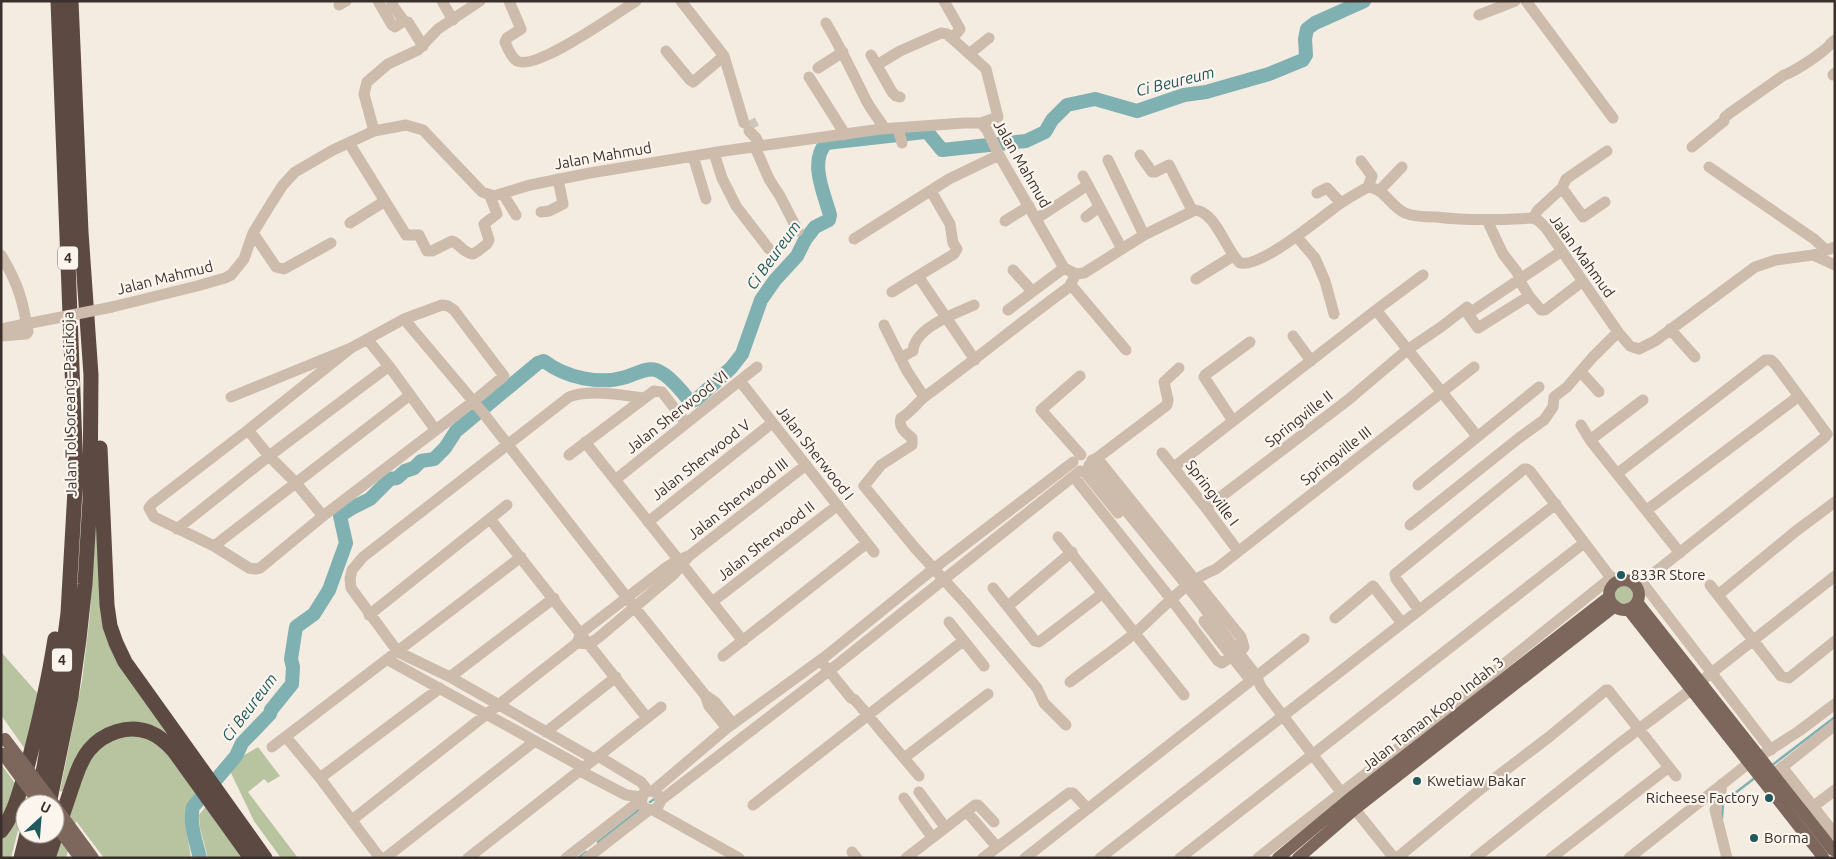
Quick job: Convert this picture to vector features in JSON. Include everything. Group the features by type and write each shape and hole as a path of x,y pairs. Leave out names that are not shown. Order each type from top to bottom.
{"highway":[{"name":"Jalan Tol Soreang–Pasirkoja","path":"37,794 44,767 60,674 68,613 75,515 74,409 58,1"},
{"name":"Jalan Tol Soreang–Pasirkoja","path":"51,794 71,697 85,584 90,499 91,375 81,232 71,1"},
{"path":"91,375 99,434 107,605 110,626 116,643 125,662 195,768 219,802 265,858"},
{"path":"1,831 10,820 16,804 38,726 50,670 75,515"},
{"path":"48,858 80,766 89,750 102,738 117,731 134,729 149,732 164,740 195,768"},
{"path":"219,802 251,858"},
{"path":"21,858 24,844"},
{"path":"35,858 38,844"}],"main road":[{"path":"1613,580 1638,583 1639,593 1622,604 1701,681 1765,765 1828,853"},
{"name":"Jalan Taman Kopo Indah 3","path":"1613,580 1611,588 1622,604"},
{"name":"Jalan Taman Kopo Indah 3","path":"1278,858 1436,726 1622,604"},
{"name":"Jalan Taman Kopo Indah 3","path":"1298,858 1348,801 1622,604"},
{"path":"3,736 46,794"},
{"path":"2,753 33,794"},
{"path":"1765,765 1808,810 1828,853"},
{"path":"65,823 83,852"},
{"path":"65,834 83,852 94,858"}],"street":[{"path":"378,1 392,26 395,27 404,21"},
{"path":"394,1 393,6 404,21 411,24 423,46"},
{"path":"442,1 453,20"},
{"path":"374,131 364,94 366,84 388,64 418,50 438,29 480,1"},
{"path":"509,1 521,29 507,38 506,42 513,57 517,61 522,62 550,55 636,1"},
{"path":"681,1 724,56 740,109 752,133 769,179 798,231"},
{"path":"944,1 960,29 950,37"},
{"path":"1479,15 1515,1"},
{"path":"1526,1 1612,118"},
{"path":"826,23 843,52 867,102 876,113 883,133"},
{"path":"877,65 900,50 941,33 950,37 986,69 998,117 981,123"},
{"path":"969,54 989,38"},
{"path":"1692,147 1724,121 1724,117 1834,43"},
{"path":"666,51 693,82 724,56"},
{"path":"818,68 843,52"},
{"path":"871,54 892,92 900,97"},
{"path":"810,77 844,135"},
{"name":"Jalan Mahmud","path":"1,329 112,307 225,278 236,270 244,259 253,234 283,185 295,172 349,142 374,131 406,124 423,130 482,195 503,194 558,179 714,153 752,133 844,135 883,133 900,135 964,123 981,123 985,126 998,153 1064,268"},
{"path":"349,142 407,236 419,235 427,251 432,251 452,241 470,254 478,252 487,244 489,240 484,224 497,214 482,195"},
{"path":"1533,218 1538,210 1562,188 1566,180 1607,151"},
{"path":"714,153 722,178 736,206 770,249"},
{"path":"854,239 949,179 998,153"},
{"path":"1140,155 1152,172 1169,165 1192,210"},
{"path":"693,156 706,199"},
{"path":"1108,160 1144,234"},
{"path":"1066,726 1044,703 1031,682 966,604 915,548 864,486 881,465 912,445 912,438 902,428 901,418 924,397 975,360 1073,280 1144,234 1192,210 1202,211 1210,217 1233,256 1240,263 1250,263 1297,237 1341,203 1368,187 1372,176 1361,161"},
{"path":"1709,166 1764,206 1830,249"},
{"path":"1379,191 1402,167"},
{"path":"541,212 549,211 563,204 558,179"},
{"path":"1036,219 1086,181 1122,249"},
{"name":"Jalan Mahmud","path":"1368,187 1375,188 1400,211 1412,215 1487,220 1533,218 1544,224 1618,332 1630,346 1640,349 1670,330 1754,267 1776,260 1813,255 1830,249"},
{"path":"1318,193 1327,188 1341,203"},
{"path":"1562,188 1583,218 1605,202"},
{"path":"892,292 956,253 957,249 953,243 950,224 931,191"},
{"path":"503,194 516,215"},
{"path":"350,223 385,201"},
{"path":"1005,221 1029,206"},
{"path":"1086,217 1099,207"},
{"path":"1487,220 1504,254 1517,272 1529,296 1541,310 1545,310 1583,281"},
{"path":"253,234 276,267 280,269 284,269 331,243"},
{"path":"1297,237 1315,258 1325,281 1334,314"},
{"path":"1529,296 1478,328 1468,314 1562,251"},
{"path":"1813,255 1835,265"},
{"path":"1,256 12,273 22,299 28,332 26,334 1,336"},
{"path":"1196,279 1233,256"},
{"path":"1008,310 1064,268 1126,350"},
{"path":"1013,270 1032,291"},
{"path":"1174,468 1376,310 1424,275"},
{"path":"918,276 975,360"},
{"path":"230,397 350,348 404,319 442,305 454,310 504,376 479,407 435,429 323,516 260,568 255,569 248,568 214,546 154,517 149,508 350,348"},
{"path":"900,358 913,351 913,346 918,336 946,317 974,305"},
{"name":"Springville II","path":"1206,508 1348,400 1407,350 1442,327 1467,307"},
{"path":"1376,310 1386,320 1407,350 1428,372 1441,392 1477,436"},
{"path":"404,319 479,407 626,598 705,695 709,706 730,726"},
{"path":"884,325 900,358 924,397"},
{"path":"1670,330 1695,357"},
{"path":"1410,524 1544,420 1553,407 1554,397 1567,387 1618,332"},
{"path":"1293,336 1311,361"},
{"path":"367,339 435,429"},
{"path":"1233,421 1204,377 1250,342"},
{"path":"1618,473 1765,360 1771,360 1776,365 1827,434 1680,553 1638,583 1701,681"},
{"path":"177,529 269,456 389,366"},
{"name":"Jalan Sherwood VI","path":"615,480 758,367"},
{"name":"Springville III","path":"1070,682 1135,633 1157,613 1191,589 1209,580 1216,569 1474,367"},
{"path":"566,858 645,792 730,726 928,583 1083,465 1167,405 1168,400 1164,382 1179,368"},
{"path":"1580,372 1599,392"},
{"path":"1080,376 1041,410 1083,465 1191,589 1242,638 1244,647 1235,655 1222,663 1218,661 1173,602 1083,465"},
{"name":"Jalan Sherwood I","path":"723,656 870,548 740,381"},
{"path":"1418,485 1539,387"},
{"path":"569,455 654,391 662,392 686,423"},
{"path":"644,398 576,394 554,408 357,563 352,570 350,579 351,588 398,652 450,677 546,732 596,758 645,792"},
{"path":"214,546 410,395"},
{"path":"1647,510 1799,396"},
{"path":"1590,440 1643,400"},
{"name":"Jalan Sherwood V","path":"648,522 772,423"},
{"path":"1581,425 1590,440 1680,553"},
{"path":"248,430 323,516"},
{"path":"585,442 648,522 683,560 712,602 743,641"},
{"name":"Springville I","path":"1162,453 1238,552"},
{"name":"Jalan Sherwood III","path":"683,560 806,465"},
{"path":"1083,465 1191,589 1235,655 1348,801 1395,858 1608,690 1673,771 1551,858"},
{"path":"1419,610 1396,579 1395,574 1527,468 1613,580 1436,726"},
{"path":"1718,595 1796,531 1835,502"},
{"path":"1100,858 1556,504"},
{"name":"Jalan Sherwood II","path":"712,602 838,505"},
{"path":"369,615 507,506"},
{"path":"490,518 554,598 579,638 589,644 647,718"},
{"path":"1058,537 1072,552 1184,695"},
{"path":"1180,858 1584,543"},
{"path":"1008,606 1072,552"},
{"path":"272,747 521,557"},
{"path":"352,820 488,715 626,598 683,560"},
{"path":"589,644 635,608 683,560"},
{"path":"1475,858 1835,576"},
{"path":"587,858 832,669 928,583"},
{"path":"1710,585 1784,678 1789,678 1835,641"},
{"path":"1336,618 1373,586 1402,623"},
{"path":"993,588 1035,641 1039,642 1103,593"},
{"path":"450,677 554,598"},
{"path":"950,622 984,666"},
{"path":"1025,858 1304,639"},
{"path":"753,805 963,641"},
{"path":"823,658 855,694 855,700 919,776"},
{"path":"388,660 535,741 626,795 645,792 658,794 655,807"},
{"path":"546,732 616,677"},
{"path":"320,778 440,688"},
{"path":"904,758 988,694"},
{"path":"1765,765 1835,704"},
{"path":"468,858 661,707"},
{"path":"1629,858 1722,784 1765,765 1835,725"},
{"path":"286,737 320,778 380,858"},
{"path":"385,858 535,741"},
{"path":"1722,784 1715,810 1727,858"},
{"path":"1835,790 1808,810 1835,834"},
{"path":"645,792 643,807 655,807 671,820 739,858"},
{"path":"919,792 946,826"},
{"path":"983,858 1069,793 1073,793 1088,809"},
{"path":"904,798 932,837"},
{"path":"1258,858 1348,801"},
{"path":"906,858 977,804 994,822"},
{"path":"967,812 997,847"}],"green space":[{"path":"96,518 113,647 177,740 111,726 65,792 60,791 82,681 90,614"},
{"path":"1626,585 1634,588 1637,596 1634,604 1626,607 1618,604 1615,596 1618,588"},
{"path":"1,652 39,695 25,749 1,715"},
{"path":"119,736 143,736 165,749 196,793 190,801 186,816 191,858 104,858 76,821 66,858 55,858 60,844 65,844 65,829 90,757"},
{"path":"258,747 280,776 268,783 264,779 248,792 298,858 281,858 254,821 231,773 241,757"},
{"path":"1,764 17,786 1,824"},
{"path":"206,806 243,858 208,858 200,828 199,815"},
{"path":"15,811 15,842 11,858 1,858 1,837"}],"waterway":[{"name":"Ci Beureum","path":"200,858 192,826 193,807 236,756 242,743 270,714 271,710 292,684 293,667 291,659 296,627 314,614 329,590 346,543 340,516 370,499 390,479 397,478 405,471 414,468 421,461 434,459 445,448 456,431 538,363 544,361 562,372 594,380 616,379 652,369 661,372 670,379 690,402 697,399 731,368 742,354 761,300 775,280 797,256 805,240 815,227 829,220 830,215 819,178 818,168 821,151 826,143 925,132 929,134 942,150 1026,141 1045,132 1052,120 1067,105 1095,99 1137,111 1184,95 1206,92 1269,74 1303,60 1306,55 1305,39 1307,29 1315,23 1364,1"},
{"path":"1771,766 1835,717"},
{"path":"1722,818 1723,804 1756,777"},
{"path":"650,802 656,798"},
{"path":"598,842 640,809"},
{"path":"578,858 586,852"}],"tunnel":[{"path":"750,120 754,128"}],"place":[{"name":"833R Store","path":"1621,575"},
{"name":"Kwetiaw Bakar","path":"1417,781"},
{"name":"Richeese Factory","path":"1769,798"},
{"name":"Borma","path":"1754,838"}]}
